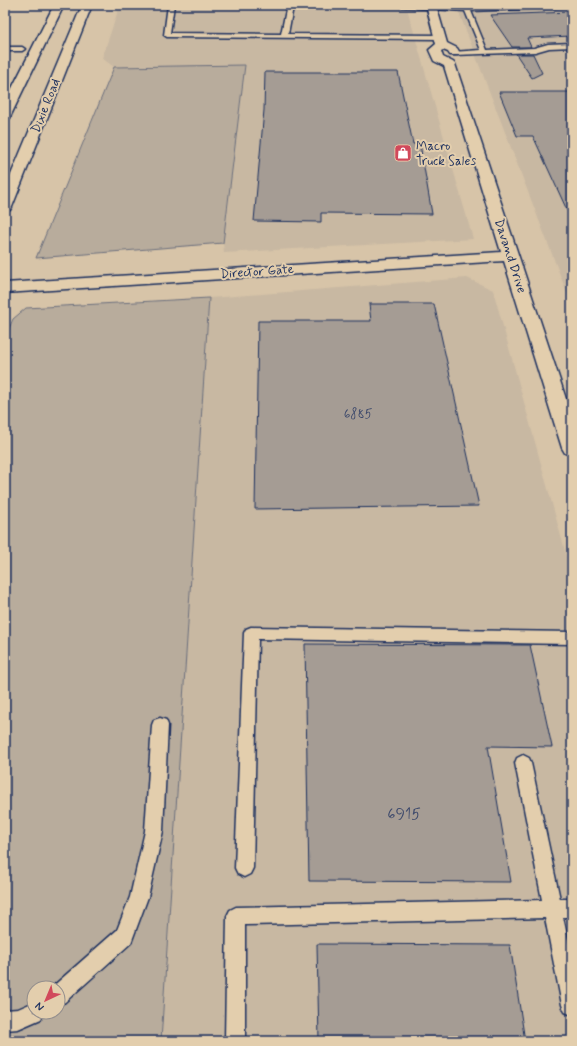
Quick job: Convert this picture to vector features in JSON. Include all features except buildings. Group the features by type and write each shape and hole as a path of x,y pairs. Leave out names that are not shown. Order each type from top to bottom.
{"street":[{"path":"5,115 59,5"},
{"name":"Dixie Road","path":"5,207 88,5"},
{"name":"Davand Drive","path":"431,6 441,41 435,50 438,59 451,58 509,256 572,448"},
{"name":"Director Gate","path":"5,288 509,256"}],"lane":[{"path":"172,5 167,35 284,36 441,41"},
{"path":"284,36 290,5 398,5 467,7 572,5"},
{"path":"467,7 485,52"},
{"path":"451,58 485,52 535,50 548,46 572,45"},
{"path":"5,49 22,49"},
{"path":"244,868 251,633 572,638"},
{"path":"66,988 124,936 139,897 154,831 160,725"},
{"path":"523,763 572,1005"},
{"path":"235,1041 236,916 572,908"},
{"path":"5,1020 18,1019 26,1016"}],"shaded area":[{"path":"120,5 406,5 473,239 224,253 223,243 245,66 114,67 102,58"},
{"path":"456,5 572,5 572,306"},
{"path":"245,65 223,243 36,258 114,67"},
{"path":"467,278 493,290 572,576 572,1041 161,1041 209,298"},
{"path":"209,298 161,1041 5,1041 5,338 13,319 26,308"}],"place":[{"name":"Macro Truck Sales","path":"403,153"}]}
